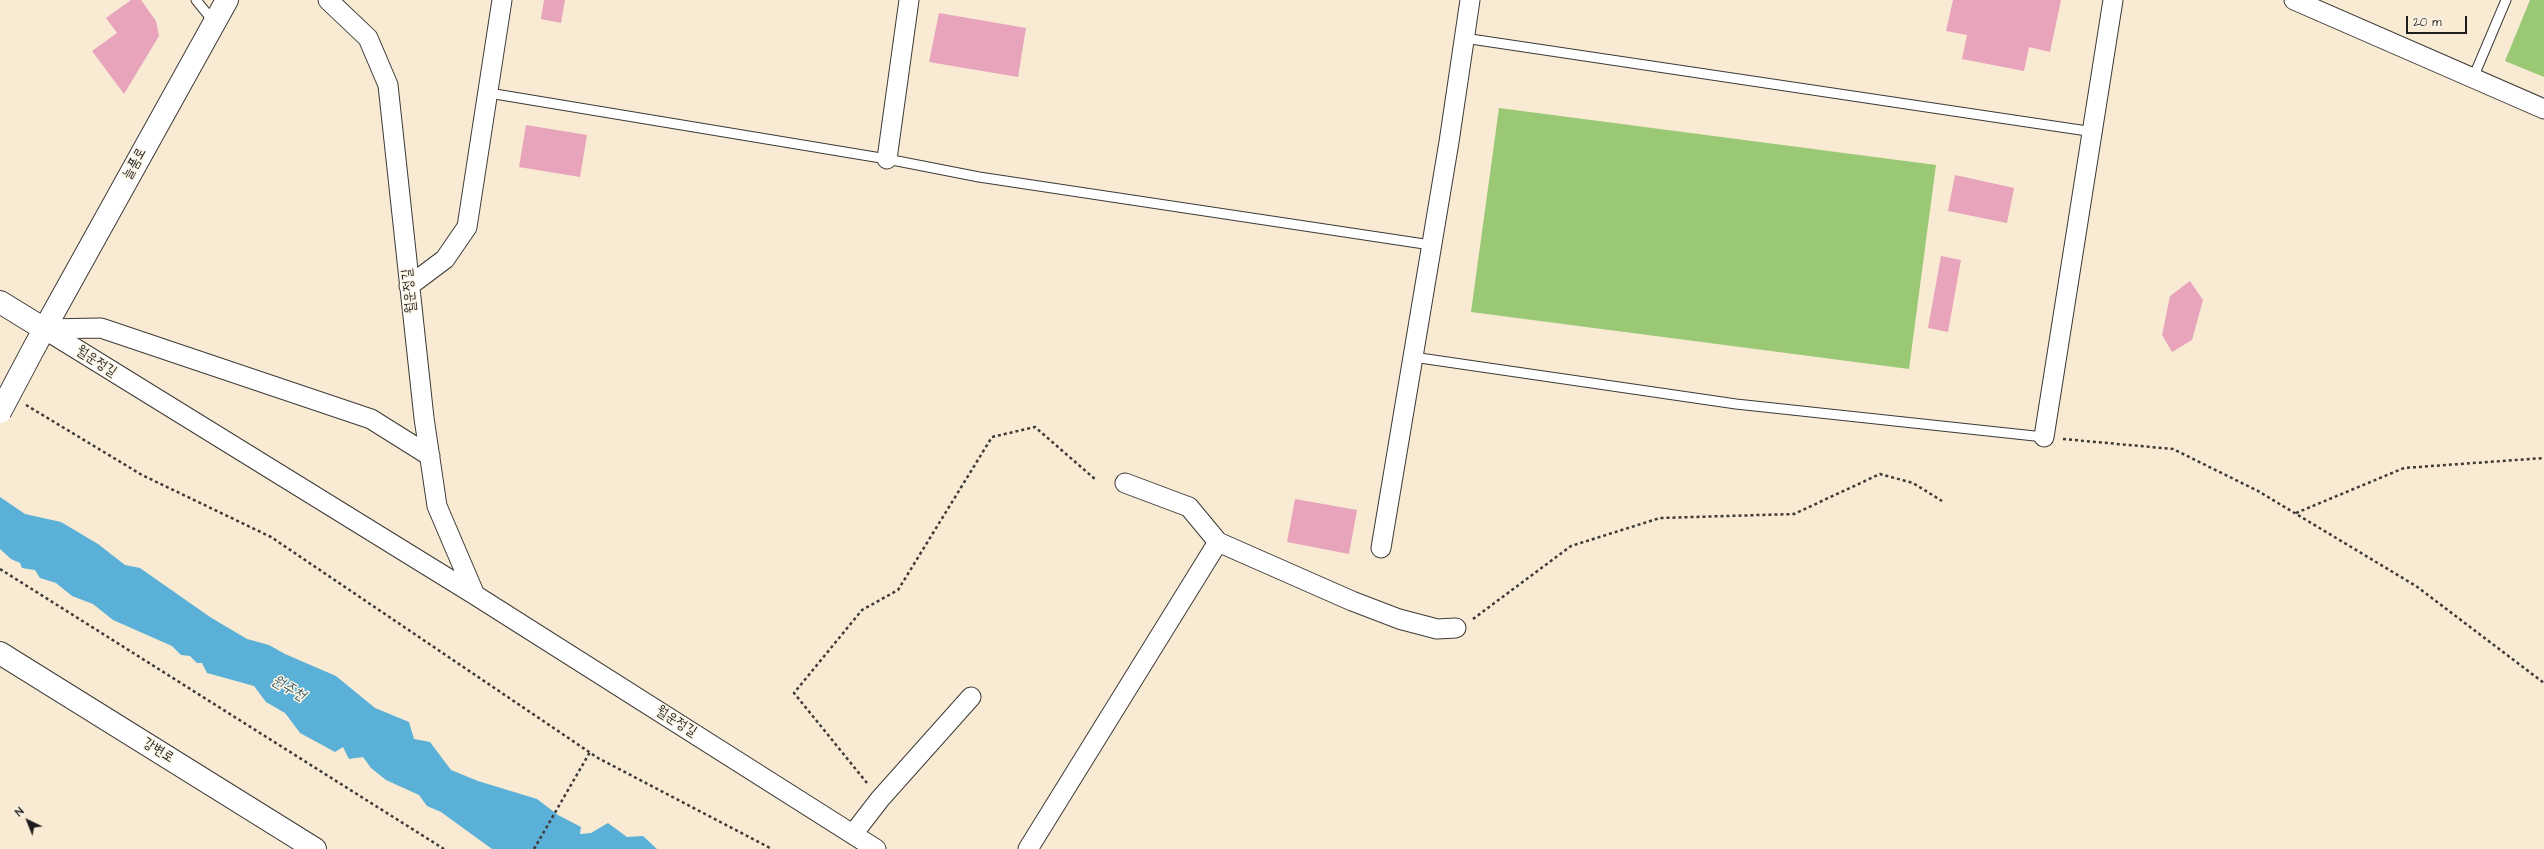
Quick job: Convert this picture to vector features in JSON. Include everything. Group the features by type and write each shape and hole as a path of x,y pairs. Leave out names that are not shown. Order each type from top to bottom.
{"street":[{"name":"늘품로","path":"0,412 213,22 227,0"},
{"name":"월운정길","path":"328,0 368,38 388,85 409,286 437,506 475,595"},
{"path":"409,286 446,259 467,227 489,93 502,0"},
{"path":"887,159 909,0"},
{"path":"1381,548 1470,0"},
{"path":"2044,438 2094,132 2113,0"},
{"path":"2294,0 2544,109"},
{"path":"0,302 40,337 101,328 371,419 430,456"},
{"name":"월운정길","path":"40,337 475,595 876,849"},
{"path":"1125,483 1189,507 1218,542 1352,601 1399,619 1437,629 1456,628"},
{"path":"1028,849 1218,542"},
{"name":"강변로","path":"0,653 315,849"},
{"path":"853,834 880,800 971,697"}],"lane":[{"path":"196,0 213,22"},
{"path":"2472,78 2506,0"},
{"path":"1464,38 2094,132"},
{"path":"489,93 887,159 979,177 1431,245"},
{"path":"1413,357 1736,404 2044,438"}],"path":[{"path":"20,401 142,475 271,537 590,752 772,849"},
{"path":"880,800 794,693 862,610 898,590 992,437 1035,427 1096,480"},
{"path":"2044,438 2173,449 2258,490 2416,586 2544,683"},
{"path":"2296,513 2404,468 2544,458"},
{"path":"1456,628 1478,616 1571,546 1660,518 1794,514 1880,474 1913,484 1942,500"},
{"path":"0,569 444,849"},
{"path":"534,849 590,752"}],"green space":[{"path":"2530,0 2544,0 2544,77 2505,61"},
{"path":"1499,108 1936,165 1909,369 1471,312"}],"water":[{"name":"원주천","path":"0,497 25,514 61,522 98,544 125,565 140,568 210,617 247,639 269,645 285,654 336,676 375,708 409,722 414,739 430,742 451,770 478,781 537,799 558,815 581,827 580,834 591,833 608,823 627,837 643,836 657,849 492,849 441,812 427,806 419,795 386,780 371,768 363,757 349,759 343,747 335,752 300,733 285,713 266,702 254,686 207,673 202,663 197,663 190,656 181,655 172,646 113,620 93,604 72,596 56,583 40,578 35,570 22,568 20,563 11,559 0,549"}],"building":[{"path":"131,0 141,0 156,21 159,36 124,94 92,51 117,33 106,18"},
{"path":"544,0 565,0 561,23 541,19"},
{"path":"1953,0 2061,0 2050,52 2029,47 2024,71 1962,59 1967,35 1946,31"},
{"path":"939,13 1026,28 1018,77 929,62"},
{"path":"526,125 587,135 580,177 519,167"},
{"path":"1955,175 2014,188 2007,223 1948,211"},
{"path":"1941,256 1961,260 1948,332 1928,328"},
{"path":"2190,281 2203,300 2192,340 2172,352 2162,335 2170,296"},
{"path":"1295,499 1357,510 1349,554 1287,542"}]}
